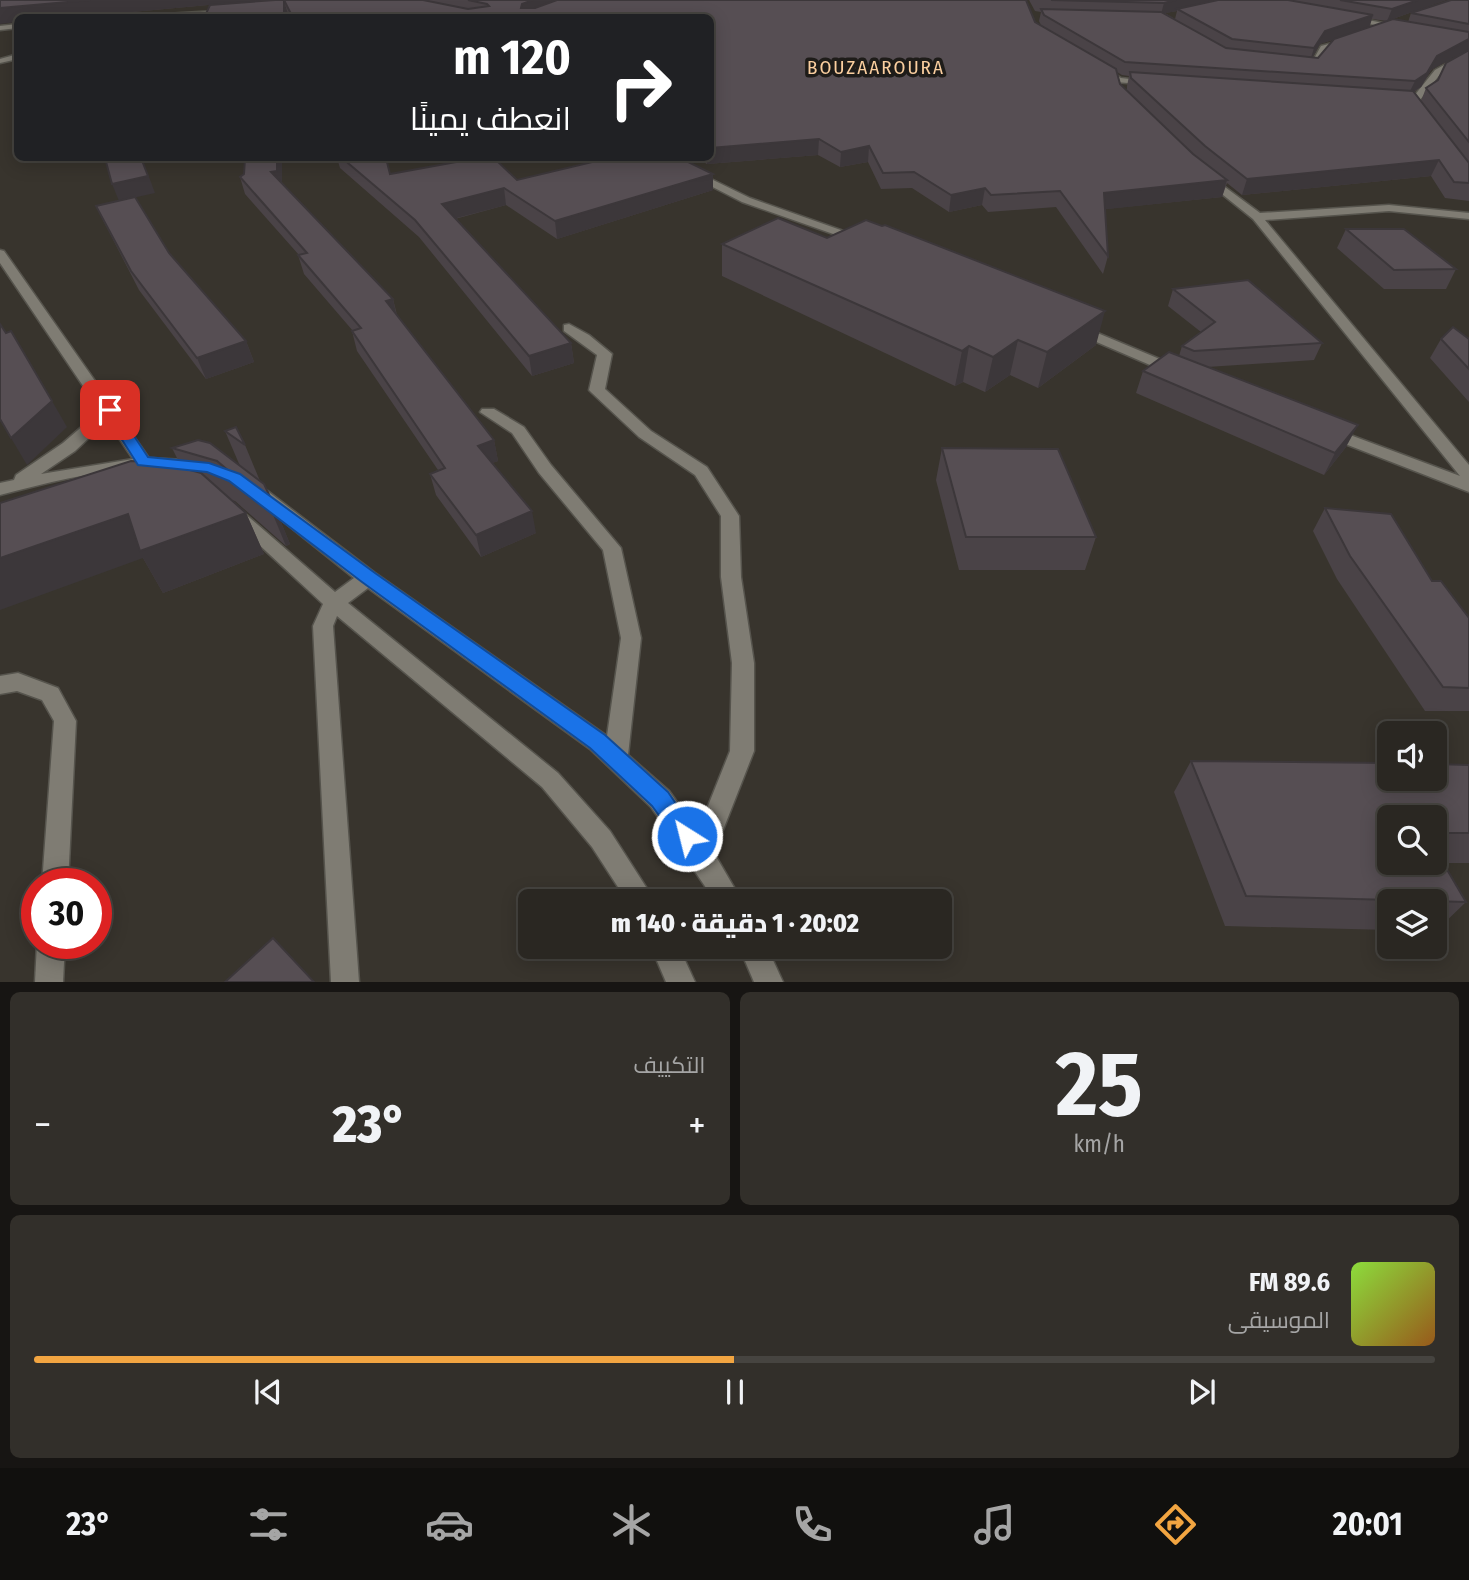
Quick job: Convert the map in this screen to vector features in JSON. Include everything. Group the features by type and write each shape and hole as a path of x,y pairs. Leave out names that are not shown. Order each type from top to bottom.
{"street":[{"path":"186,14 238,10"},
{"path":"1343,17 1418,32"},
{"path":"1369,34 1405,22"},
{"path":"1300,66 1313,67 1324,48 1358,37"},
{"path":"1383,99 1411,102 1426,91 1435,74 1469,53"},
{"path":"1096,65 1119,80 1160,83"},
{"path":"1119,80 1121,94"},
{"path":"1411,102 1419,113"},
{"path":"667,161 746,200 877,245"},
{"path":"1194,166 1257,217 1469,476"},
{"path":"1257,217 1389,208 1469,216"},
{"path":"0,254 110,410 156,482"},
{"path":"1066,323 1189,377"},
{"path":"584,338 569,328 605,354 597,390 645,433 701,471 730,516 731,577 743,663 742,751 701,854"},
{"path":"5,488 69,447 110,410"},
{"path":"488,412 518,430 545,469 612,548 631,638 616,758"},
{"path":"1315,427 1469,486"},
{"path":"5,488 62,473 144,462 178,463 228,475 598,742 660,799 701,854 722,889"},
{"path":"218,503 227,507 335,603 550,780 601,838 634,889"},
{"path":"345,982 323,626 335,603 368,578"},
{"path":"0,685 18,682 50,694 65,721 56,868"},
{"path":"49,982 50,959"},
{"path":"670,959 681,982"},
{"path":"758,959 769,982"}],"building":[{"path":"0,0 90,0 0,8"},
{"path":"284,0 284,14 206,14 210,5"},
{"path":"284,0 423,0 468,9 489,6 468,0 533,0 522,4 521,8 535,8 557,0 1026,0 1035,22 1116,69 1120,84 1193,154 1227,180 1104,193 1108,256 1060,191 991,195 985,188 951,195 914,172 883,173 869,146 841,152 819,139 714,148 714,14 291,14"},
{"path":"1051,0 1176,0 1164,3"},
{"path":"1218,0 1288,0 1373,15 1325,31 1314,48 1232,39 1177,9"},
{"path":"1340,0 1418,0 1392,9"},
{"path":"1451,0 1469,0 1469,24 1411,13"},
{"path":"1041,9 1161,12 1226,48 1318,58 1334,39 1393,19 1469,32 1469,39 1437,56 1427,73 1415,81 1125,62 1044,15"},
{"path":"1469,50 1469,142 1426,88 1438,80 1446,63"},
{"path":"1130,72 1413,91 1469,163 1469,183 1454,182 1439,160 1247,179 1205,146 1131,78"},
{"path":"106,161 142,161 148,176 112,184"},
{"path":"245,161 277,161 277,171 271,172 393,299 386,301 494,440 478,446 532,511 476,535 430,474 445,468 352,331 361,328 298,255 307,253 240,177 244,174"},
{"path":"346,161 387,161 390,174 462,161 497,161 517,180 596,161 686,161 713,174 555,221 504,188 442,204 571,343 529,356 415,220"},
{"path":"135,197 169,253 246,341 197,358 131,271 96,206"},
{"path":"778,218 827,238 866,220 885,225 1105,311 1047,352 1018,340 993,357 969,346 962,351 722,244"},
{"path":"1346,229 1404,229 1456,269 1394,270"},
{"path":"1248,280 1322,343 1194,351 1182,346 1215,322 1173,289"},
{"path":"0,324 6,333 11,331 52,401 11,438 0,419"},
{"path":"1453,327 1469,339 1469,369 1441,339"},
{"path":"1169,352 1358,425 1335,453 1143,371"},
{"path":"236,427 245,445 225,431"},
{"path":"198,440 210,443 264,484 273,503 269,505 217,461 172,448"},
{"path":"942,448 1058,449 1096,537 966,537"},
{"path":"131,461 165,463 201,473 246,513 140,551 128,514 0,558 0,503"},
{"path":"1325,508 1391,514 1432,581 1441,581 1469,618 1469,688 1443,687 1350,556"},
{"path":"1191,761 1377,763 1377,791 1447,791 1447,764 1469,765 1469,833 1447,833 1447,805 1377,805 1377,875 1447,875 1447,870 1466,902 1447,901 1447,889 1377,889 1377,900 1246,896"},
{"path":"273,938 314,982 225,982"}],"district":[{"name":"BOUZAAROURA","path":"876,67"}],"route":[{"path":"110,410 144,462 178,463 209,468 235,477 368,578 598,742 660,799 687,836"}]}
